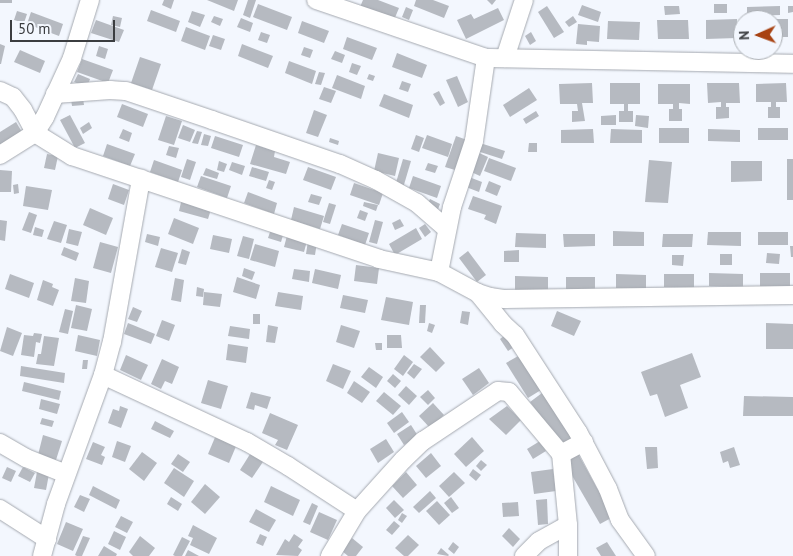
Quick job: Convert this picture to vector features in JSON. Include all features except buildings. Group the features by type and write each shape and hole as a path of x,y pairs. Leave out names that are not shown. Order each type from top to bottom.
{"street":[{"path":"0,155 35,133 79,40 90,0"},
{"path":"316,0 486,58 793,64"},
{"path":"505,58 524,0"},
{"path":"439,272 452,207 474,141 486,58"},
{"path":"55,94 110,90 126,91 340,164 376,180 417,203 447,229"},
{"path":"0,91 13,97 23,110 35,133 72,156 379,259 439,272 478,293 505,299 793,295"},
{"path":"42,556 66,474 103,375 112,342 141,179"},
{"path":"478,293 503,324 515,335 584,442 608,489 620,520 646,556"},
{"path":"103,375 247,442 288,466 357,512"},
{"path":"330,556 357,512 382,482 423,441 498,392 509,392 561,454 568,525 568,556"},
{"path":"561,454 584,442"},
{"path":"0,443 26,458 66,474"},
{"path":"0,509 47,539"},
{"path":"524,556 539,541 568,525"}]}
